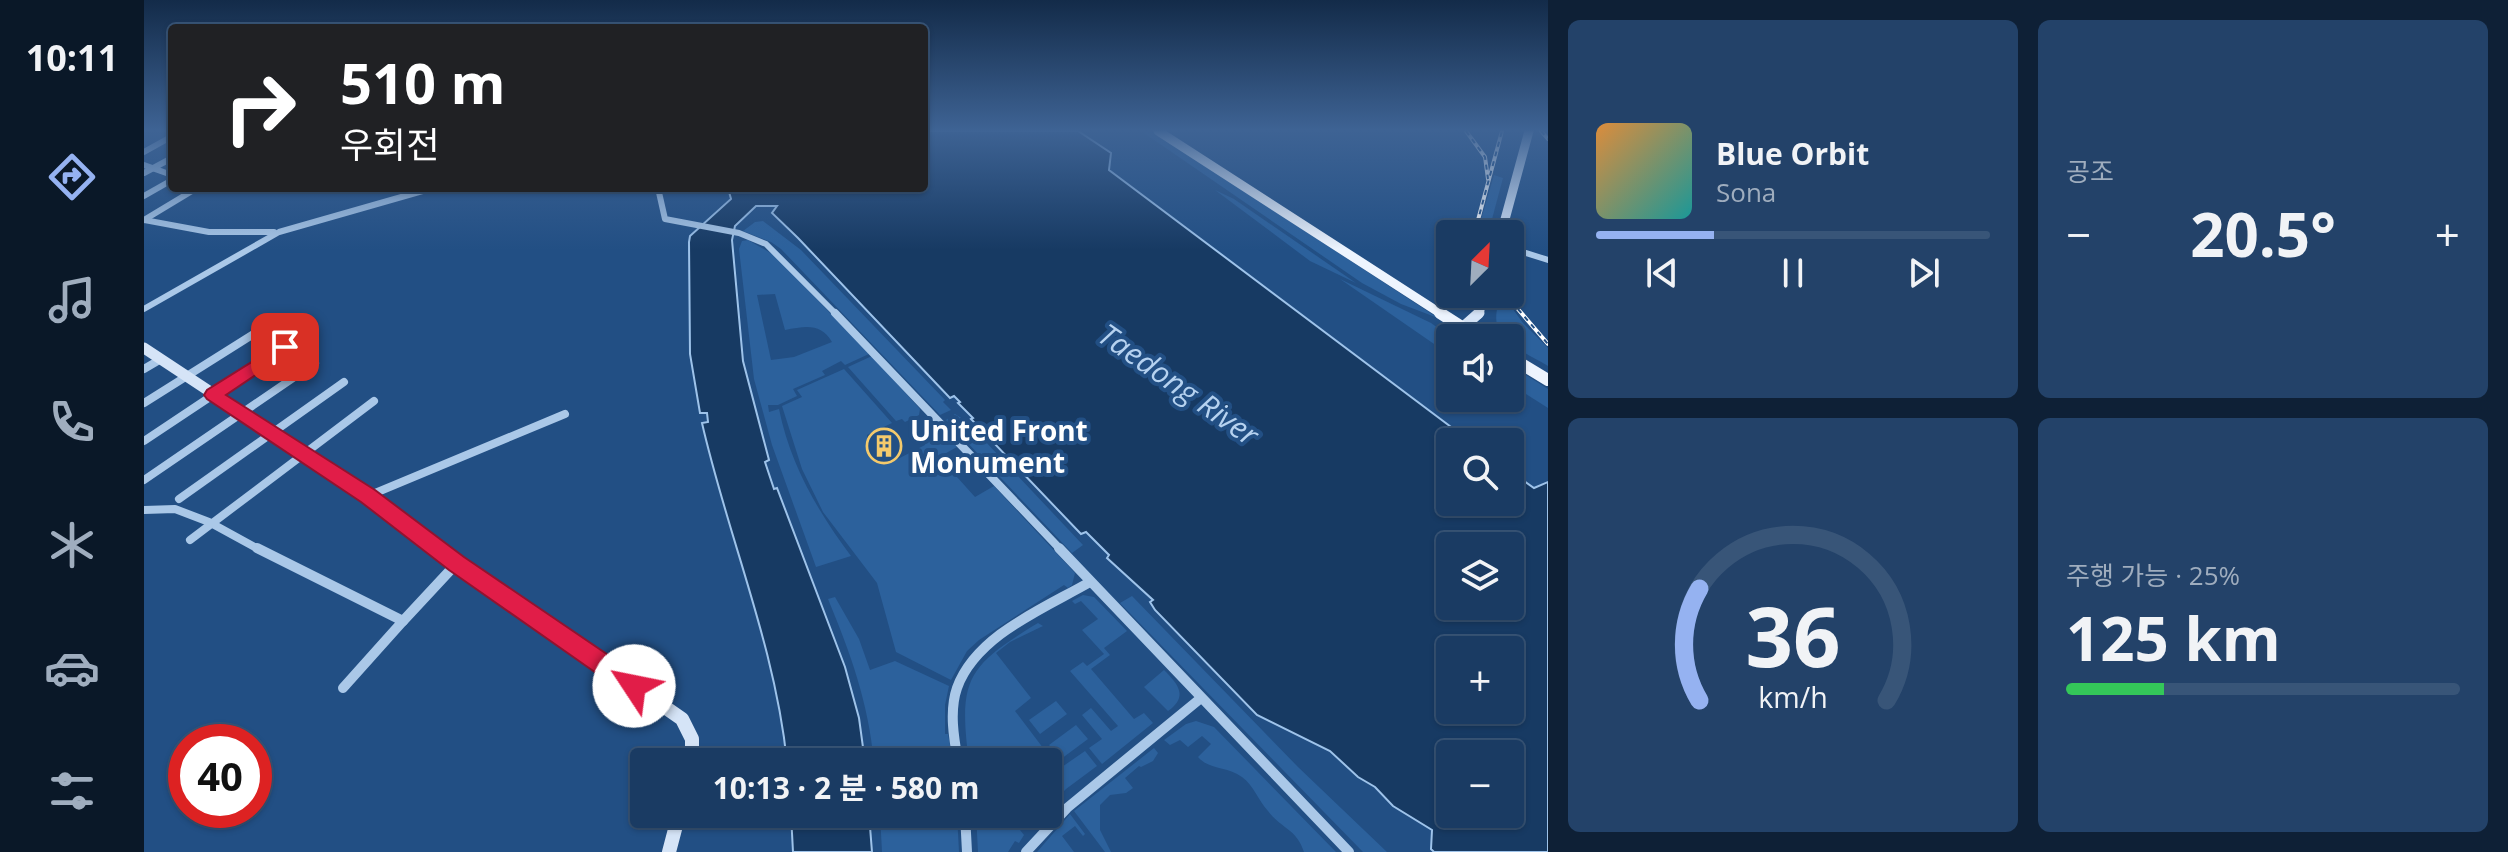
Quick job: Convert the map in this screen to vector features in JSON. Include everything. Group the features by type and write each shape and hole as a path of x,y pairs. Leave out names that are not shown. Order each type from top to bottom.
{"main road":[{"path":"1219,171 1456,324"},
{"path":"1524,365 1548,380"}],"street":[{"path":"1505,220 1518,171"},
{"path":"144,196 168,180"},
{"path":"144,220 190,192"},
{"path":"144,220 183,231 239,235 279,232 419,192"},
{"path":"659,192 665,219 741,235 777,252 1349,852"},
{"path":"144,309 279,232"},
{"path":"1524,252 1548,260"},
{"path":"1467,324 1478,315 1481,308"},
{"path":"144,403 257,332"},
{"path":"144,441 285,347"},
{"path":"144,348 368,496 456,564 682,719 691,733 694,748"},
{"path":"144,369 161,359"},
{"path":"144,480 315,363"},
{"path":"179,499 344,382"},
{"path":"190,540 209,522 374,401"},
{"path":"368,496 565,414"},
{"path":"144,510 175,509 209,522 287,565 403,621"},
{"path":"343,688 456,564"},
{"path":"957,748 954,706 958,686 968,667 993,641 1090,582"},
{"path":"1026,852 1067,808 1201,698"},
{"path":"669,852 675,828"},
{"path":"966,828 967,852"}],"shaded area":[{"path":"1199,171 1213,171 1438,318 1401,304 1362,283"},
{"path":"1494,175 1503,178 1492,220 1481,220"},
{"path":"1215,190 1234,199 1356,283 1310,261"},
{"path":"763,221 801,250 945,400 943,402 951,410 940,415 781,249 743,231 755,222"},
{"path":"748,240 776,256 869,354 845,365 841,361 822,371 825,375 793,389 797,396 778,405 768,405 769,412 779,409 790,449 807,487 851,556 816,567 772,445 754,379 739,249 742,241","holes":["775,294 785,330 818,329 832,342 794,357 771,360 757,295"]},
{"path":"1340,279 1431,323 1436,327 1436,345"},
{"path":"1512,308 1524,324 1497,324 1497,309"},
{"path":"1524,324 1548,348 1548,366 1524,352"},
{"path":"872,356 920,409 919,415 905,422 902,419 896,421 848,367"},
{"path":"844,369 892,423 867,435 874,453 890,463 941,433 957,447 939,457 975,497 994,486 1075,573 1068,588 1064,585 979,640 967,651 951,680 896,652 877,583 823,512 802,469 782,406 802,397 797,390"},
{"path":"1524,374 1548,389 1548,408 1524,393"},
{"path":"955,414 966,421 1083,545 1072,553 946,420"},
{"path":"1083,595 1094,597 1127,631 1104,648 1110,655 1091,669 1134,719 1144,713 1153,723 1102,764 1089,748 1102,739 1082,715 1091,708 1111,731 1118,726 1070,671 1083,662 1087,666 1104,654 1082,630 1098,619 1081,601 1075,604 1072,601"},
{"path":"1132,596 1298,767 1387,852 1363,852 1120,603"},
{"path":"835,597 859,639 870,670 895,661 949,686 945,705 945,734 948,734 950,748 872,748 857,679 828,599"},
{"path":"1038,623 1043,626 1010,642 996,653 1031,698 1015,711 1043,748 968,748 965,711 973,678 982,664 1014,638"},
{"path":"1164,670 1179,691 1178,701 1168,711 1144,687"},
{"path":"1056,701 1067,714 1040,734 1029,720"},
{"path":"1196,721 1214,727 1336,852 1304,852 1293,833 1273,817 1246,781 1198,757 1211,744 1202,736 1188,747 1180,740 1170,745 1164,740 1186,724"},
{"path":"1076,725 1088,739 1062,758 1062,748 1049,745"},
{"path":"1154,748 1158,753 1153,761 1139,766 1125,778 1133,788 1126,793 1110,795 1100,805 1100,830 1111,852 1105,852 1074,811"},
{"path":"1085,751 1097,766 1062,793 1062,767"},
{"path":"1070,814 1085,834 1083,836 1075,826 1062,836 1074,852 1037,852 1058,828 1062,828"},
{"path":"881,828 958,828 959,852 882,852"},
{"path":"977,828 1022,828 1024,835 1019,843 1015,841 1008,852 978,852"}],"water":[{"name":"Taedong River","path":"928,171 1110,171 1452,428 1436,428 1436,516 1524,516 1524,481 1534,488 1548,482 1548,852 1434,852 1431,849 1432,830 1393,806 1375,787 1358,777 1330,751 1257,715 1155,610 1150,602 1153,600 1107,558 1109,555 1086,532 1081,534 971,419 960,402 954,396 950,398 772,213 777,206 756,206 735,226 732,240 743,361 769,460 765,462 845,667 859,718 863,748 785,748 762,633 702,423 708,422 707,413 700,413 690,354 690,236 731,199 729,192 928,192"},
{"path":"792,828 870,828 872,852 793,852"}],"railway":[{"path":"1487,171 1488,179"},
{"path":"1478,220 1491,171"},
{"path":"1517,308 1548,344"}],"place":[{"name":"United Front Monument","path":"884,446"}],"route":[{"path":"285,347 213,395 368,496 456,564 634,686"}]}
